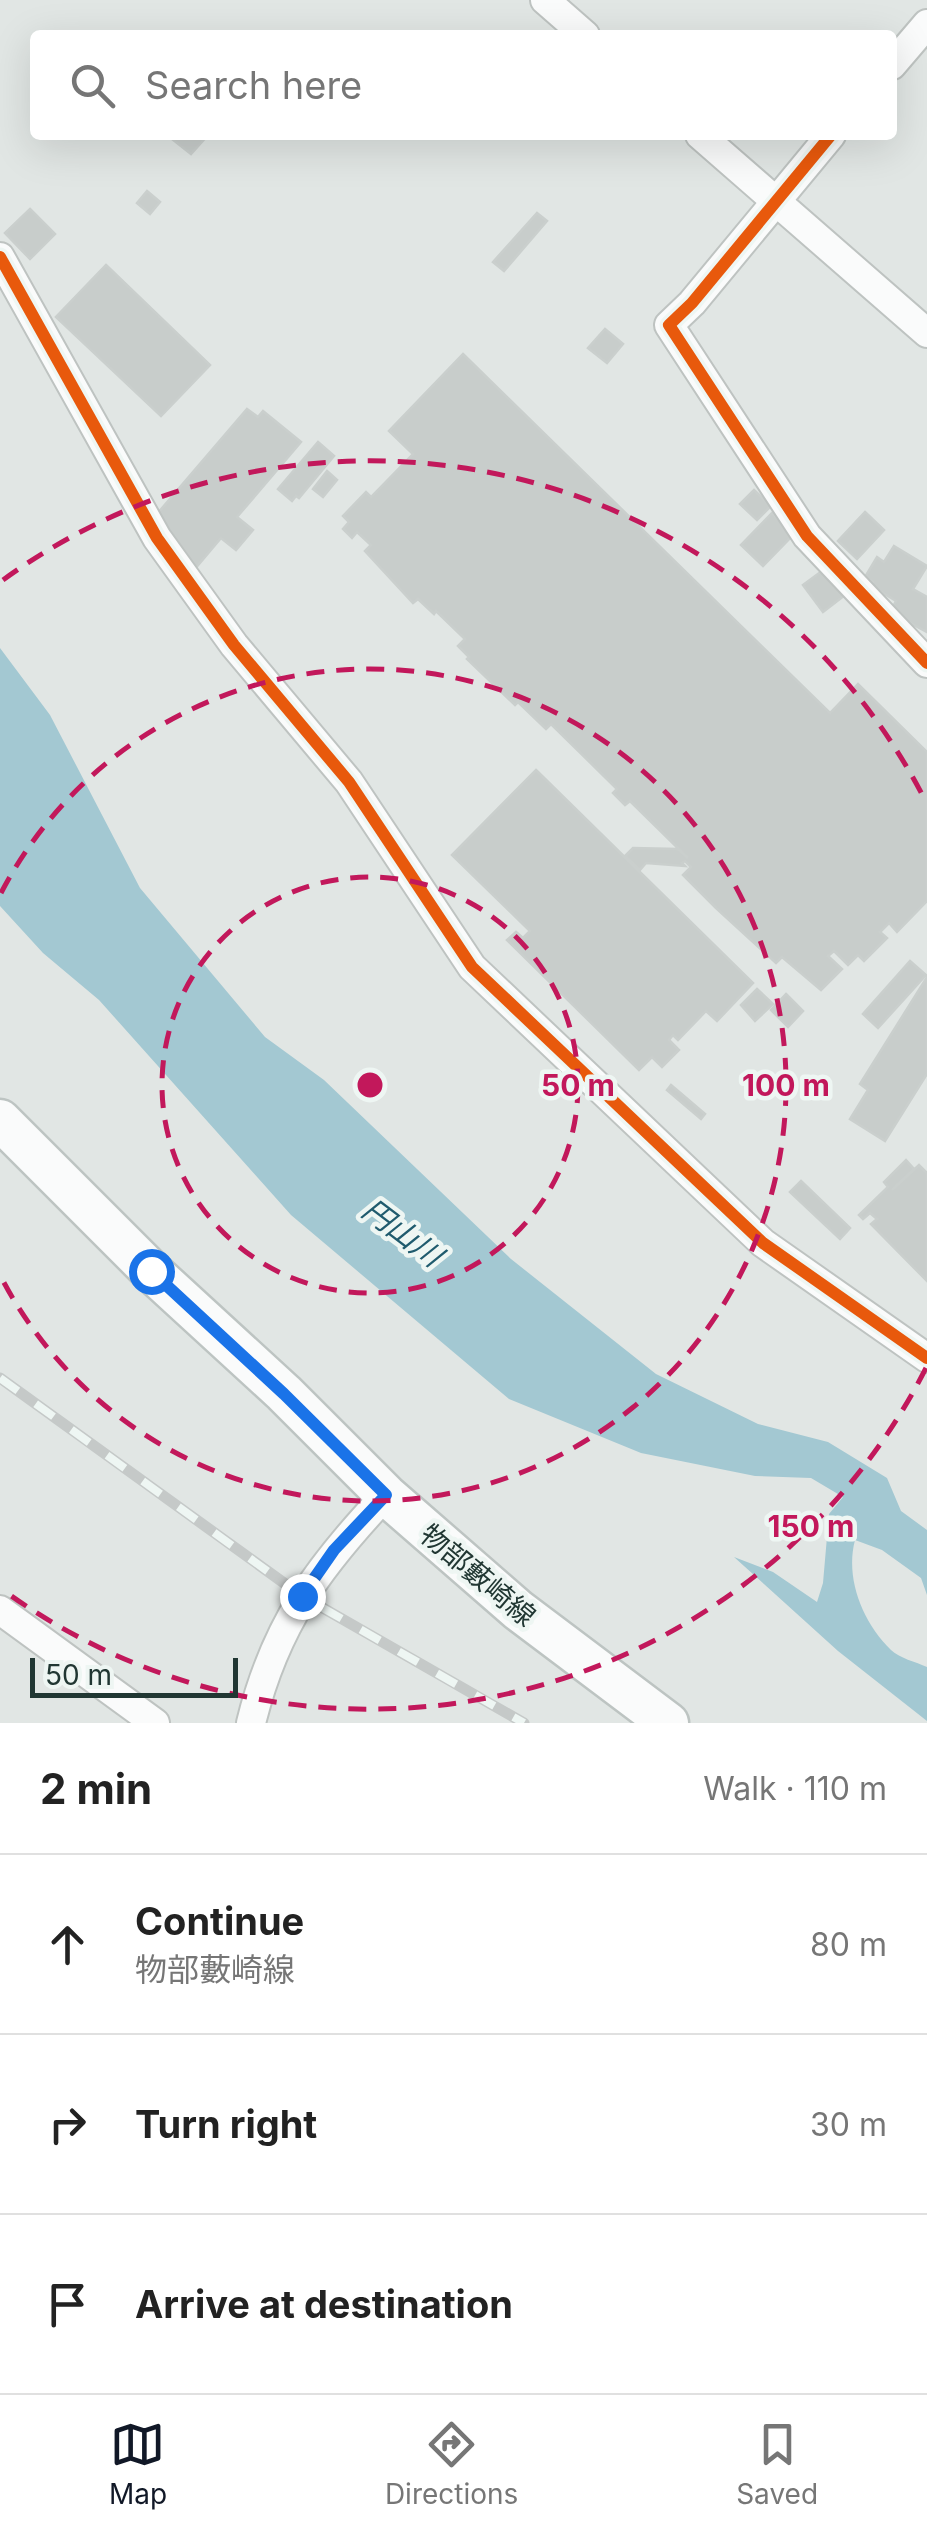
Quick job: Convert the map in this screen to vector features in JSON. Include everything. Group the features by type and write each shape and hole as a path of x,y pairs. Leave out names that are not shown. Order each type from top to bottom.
{"main road":[{"name":"物部藪崎線","path":"0,1120 151,1271 386,1495 518,1610 668,1723"}],"street":[{"path":"544,0 579,30"},
{"path":"897,59 927,24"},
{"path":"706,140 927,333"},
{"path":"827,140 692,303 669,325 807,536 927,663"},
{"path":"0,257 157,538 234,645 349,782 472,967 763,1243 927,1358"},
{"path":"251,1723 260,1686 302,1596 334,1550 386,1495"},
{"path":"0,1610 155,1723"}],"water":[{"name":"円山川","path":"0,648 50,715 140,888 265,1037 324,1080 511,1259 656,1374 758,1424 828,1442 887,1478 901,1511 927,1530 927,1595 921,1578 882,1550 855,1540 854,1584 864,1613 881,1639 898,1655 927,1667 927,1721 838,1651 734,1557 773,1572 817,1602 823,1583 829,1514 843,1497 811,1478 755,1476 641,1453 509,1399 291,1215 99,1000 43,953 0,906"}],"building":[{"path":"173,140 204,140 191,154"},
{"path":"147,191 160,202 150,214 137,203"},
{"path":"30,209 55,234 30,259 5,233"},
{"path":"537,213 547,221 504,271 493,262"},
{"path":"106,265 210,365 161,416 56,317"},
{"path":"605,329 623,344 607,363 588,348"},
{"path":"463,354 830,713 858,684 927,752 927,901 897,932 889,923 880,932 887,938 864,961 858,955 848,965 834,951 828,956 842,969 821,990 782,957 776,963 716,908 683,875 691,867 685,861 685,866 646,863 640,870 625,856 633,848 678,849 688,858 630,801 625,805 613,793 617,789 551,724 546,729 518,702 515,705 467,659 458,646 465,639 436,611 434,614 418,599 413,603 365,551 371,545 357,532 352,538 343,529 349,522 343,516 366,492 371,497 413,454 389,431"},
{"path":"247,409 258,417 263,411 301,442 237,517 253,530 236,550 221,538 194,570 145,528"},
{"path":"318,442 334,456 299,498 296,496 292,501 278,489"},
{"path":"327,471 337,480 323,497 313,489"},
{"path":"754,490 771,506 757,520 740,504"},
{"path":"865,512 884,530 857,559 838,541"},
{"path":"772,513 794,534 763,566 741,545"},
{"path":"894,546 927,566 913,589 927,597 927,632 890,612 896,601 870,585 873,582 865,577 877,557 884,562"},
{"path":"826,568 845,595 823,612 803,585"},
{"path":"536,770 753,983 717,1021 706,1011 678,1040 673,1035 669,1040 679,1050 662,1067 652,1057 639,1070 507,940 516,932 523,938 530,931 452,855"},
{"path":"910,961 926,975 878,1028 863,1014"},
{"path":"927,977 927,1074 885,1141 850,1119 868,1090 860,1084"},
{"path":"757,989 773,1004 755,1021 741,1005"},
{"path":"786,994 803,1011 788,1027 771,1010"},
{"path":"671,1085 705,1114 701,1119 667,1090"},
{"path":"906,1160 914,1169 892,1190 919,1165 927,1173 927,1281 871,1224 877,1219 870,1213 863,1219 859,1215 888,1187 884,1182"},
{"path":"801,1181 850,1228 840,1239 790,1192"}],"railway":[{"path":"0,1378 302,1596 524,1723"}],"cycle path":[{"path":"827,140 692,303 669,325 807,536 927,663"},
{"path":"0,257 157,538 234,645 349,782 472,967 763,1243 927,1358"}],"route":[{"path":"151,1271 386,1495 334,1550 302,1596"}]}
